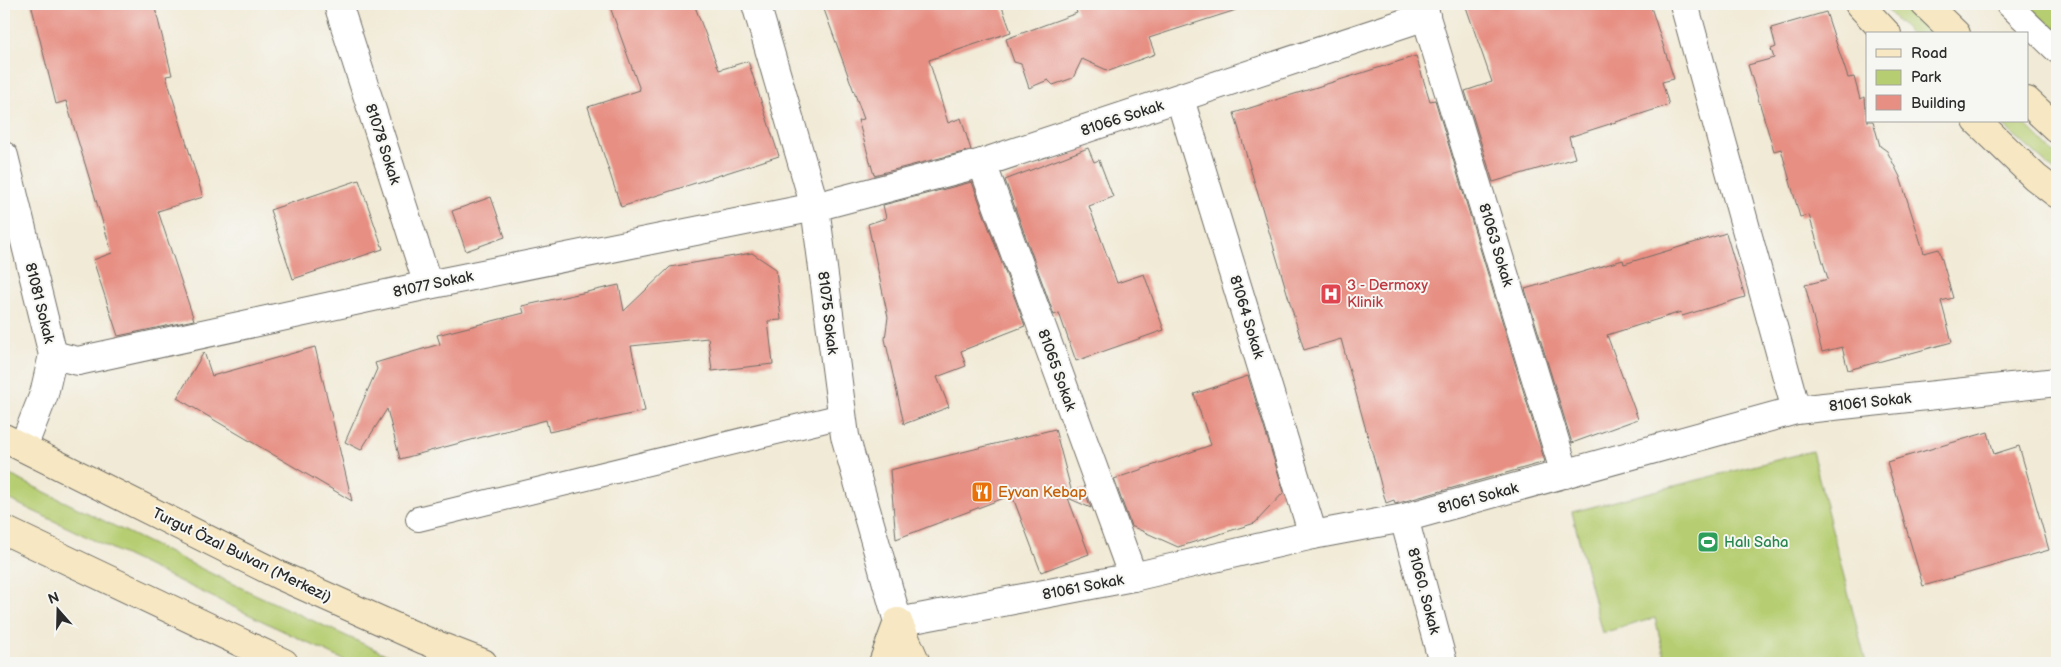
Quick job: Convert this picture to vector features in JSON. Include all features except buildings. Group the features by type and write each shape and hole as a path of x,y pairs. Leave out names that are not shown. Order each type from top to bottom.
{"main road":[{"path":"1859,4 1885,32"},
{"path":"1925,4 1954,32"},
{"path":"2028,102 2057,130"},
{"path":"1979,122 2035,177 2057,194"},
{"name":"Turgut Özal Bulvarı (Merkezi)","path":"13,442 281,576 424,640 484,663"},
{"path":"4,530 284,663"},
{"path":"883,663 898,622"},
{"path":"898,622 916,663"}],"street":[{"name":"81078 Sokak","path":"338,4 428,284"},
{"name":"81075 Sokak","path":"756,4 814,206 845,436 898,622"},
{"path":"1684,4 1796,410"},
{"name":"81066 Sokak","path":"814,206 982,163 1180,99 1424,10"},
{"name":"81063 Sokak","path":"1424,10 1565,474"},
{"name":"81064 Sokak","path":"1180,99 1313,535"},
{"name":"81081 Sokak","path":"4,156 53,355 44,394 13,442"},
{"name":"81065 Sokak","path":"982,163 1133,577"},
{"name":"81077 Sokak","path":"53,355 78,361 428,284 814,206"},
{"name":"81061 Sokak","path":"898,622 1133,577 1313,535 1404,518 1796,410 2057,382"},
{"name":"81060. Sokak","path":"1404,518 1443,663"}],"lane":[{"path":"2008,4 2057,51"},
{"path":"418,519 842,416"}],"green space":[{"path":"1881,4 1907,4 1934,32 1909,32"},
{"path":"2008,4 2057,4 2057,51"},
{"path":"1999,122 2023,122 2057,156 2057,173"},
{"name":"Halı Saha","path":"1812,451 1866,663 1666,663 1655,618 1602,633 1572,512"},
{"path":"4,472 233,584 405,663 350,663 4,497"}],"place":[{"name":"3 - Dermoxy Klinik","path":"1331,294"},
{"name":"Eyvan Kebap","path":"982,492"},
{"name":"Halı Saha","path":"1708,542"}]}
